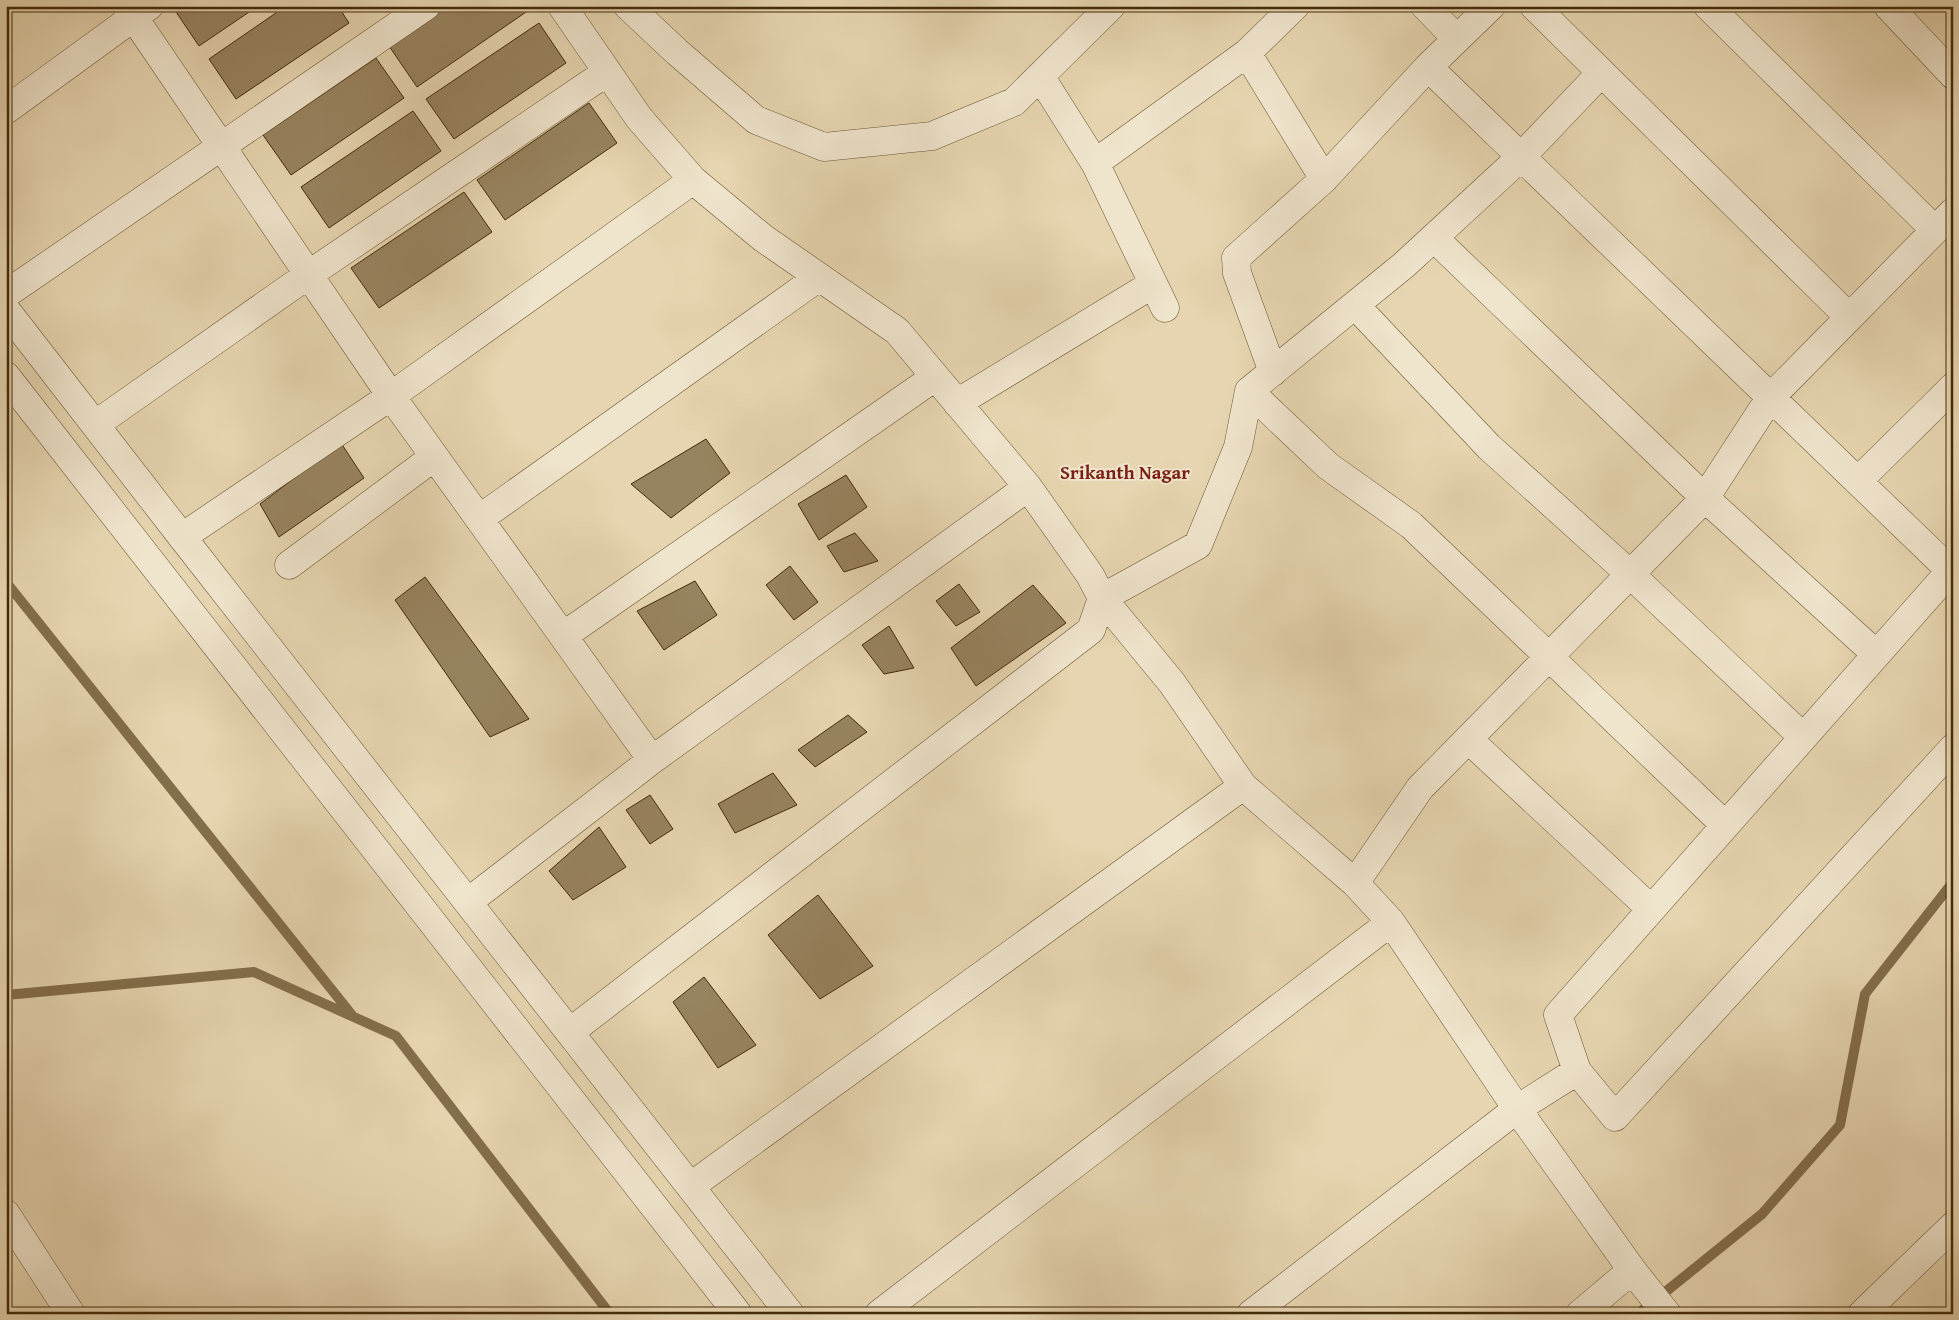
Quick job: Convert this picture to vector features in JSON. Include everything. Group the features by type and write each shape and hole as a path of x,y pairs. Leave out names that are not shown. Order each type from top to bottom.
{"street":[{"path":"6,294 426,6"},
{"path":"562,6 639,118 693,180 763,238 897,331 957,402 1028,487 1090,575 1102,598 1172,684 1243,786 1355,883 1391,922 1517,1109 1632,1270 1667,1314"},
{"path":"628,6 756,120 824,147 932,136 1014,102 1111,6"},
{"path":"1095,163 1247,52 1295,6"},
{"path":"1425,6 1457,39"},
{"path":"1273,372 1237,273 1236,258 1324,179 1428,67 1491,6"},
{"path":"1534,6 1849,317"},
{"path":"1355,883 1420,788 1705,498 1770,398 1944,221 1708,6"},
{"path":"1888,6 1953,75"},
{"path":"6,110 136,10 221,146 390,396 652,760"},
{"path":"1247,52 1324,179"},
{"path":"1428,67 1770,398 1952,570 1558,1015 1577,1071 1615,1117 1953,748"},
{"path":"96,424 308,275 607,72"},
{"path":"570,1032 1091,630 1102,598 1198,545 1238,447 1249,391 1404,266 1521,157 1601,72"},
{"path":"1040,76 1095,163 1165,308"},
{"path":"149,558 390,396 693,180"},
{"path":"1434,238 1705,498 1876,654"},
{"path":"479,519 819,277"},
{"path":"957,402 1153,284"},
{"path":"1355,305 1489,447 1630,574 1803,737"},
{"path":"6,310 790,1314"},
{"path":"6,376 738,1314"},
{"path":"563,636 935,377"},
{"path":"1858,481 1953,387"},
{"path":"1249,391 1328,466 1411,525 1548,658 1725,825"},
{"path":"289,565 434,457"},
{"path":"468,902 652,760 1028,487"},
{"path":"1468,739 1651,909"},
{"path":"691,1186 1243,786"},
{"path":"879,1314 1391,922"},
{"path":"1251,1314 1517,1109 1577,1071"},
{"path":"6,1214 71,1314"},
{"path":"1862,1314 1953,1226"},
{"path":"1580,1314 1632,1270"}],"building":[{"path":"172,6 258,6 199,46"},
{"path":"286,6 338,6 349,23 236,99 209,59"},
{"path":"447,6 526,6 529,10 417,87 389,46"},
{"path":"539,23 566,63 454,139 426,99"},
{"path":"376,58 404,98 291,175 263,135"},
{"path":"589,103 617,143 505,220 477,180"},
{"path":"413,111 441,151 329,228 301,187"},
{"path":"464,192 492,232 379,308 351,268"},
{"path":"706,439 730,473 671,518 631,484"},
{"path":"341,443 364,478 279,537 260,504"},
{"path":"846,475 867,507 819,540 798,504"},
{"path":"855,533 878,561 844,572 827,546"},
{"path":"790,566 818,602 794,620 766,585"},
{"path":"425,577 529,719 490,737 395,600"},
{"path":"695,581 717,615 664,650 637,611"},
{"path":"959,584 980,612 956,626 936,601"},
{"path":"1033,585 1066,623 976,686 951,648"},
{"path":"889,626 914,668 884,674 862,645"},
{"path":"848,715 867,732 815,767 798,750"},
{"path":"773,773 797,805 735,833 718,804"},
{"path":"650,795 673,829 650,844 626,810"},
{"path":"599,827 626,867 573,900 549,871"},
{"path":"818,895 873,966 820,999 768,935"},
{"path":"704,977 756,1045 718,1068 673,1002"}],"waterway":[{"path":"6,582 352,1015"},
{"path":"1638,1314 1762,1214 1840,1125 1865,994 1953,882"},
{"path":"6,995 254,972 396,1036 610,1314"}],"district":[{"name":"Srikanth Nagar","path":"1125,472"}]}
